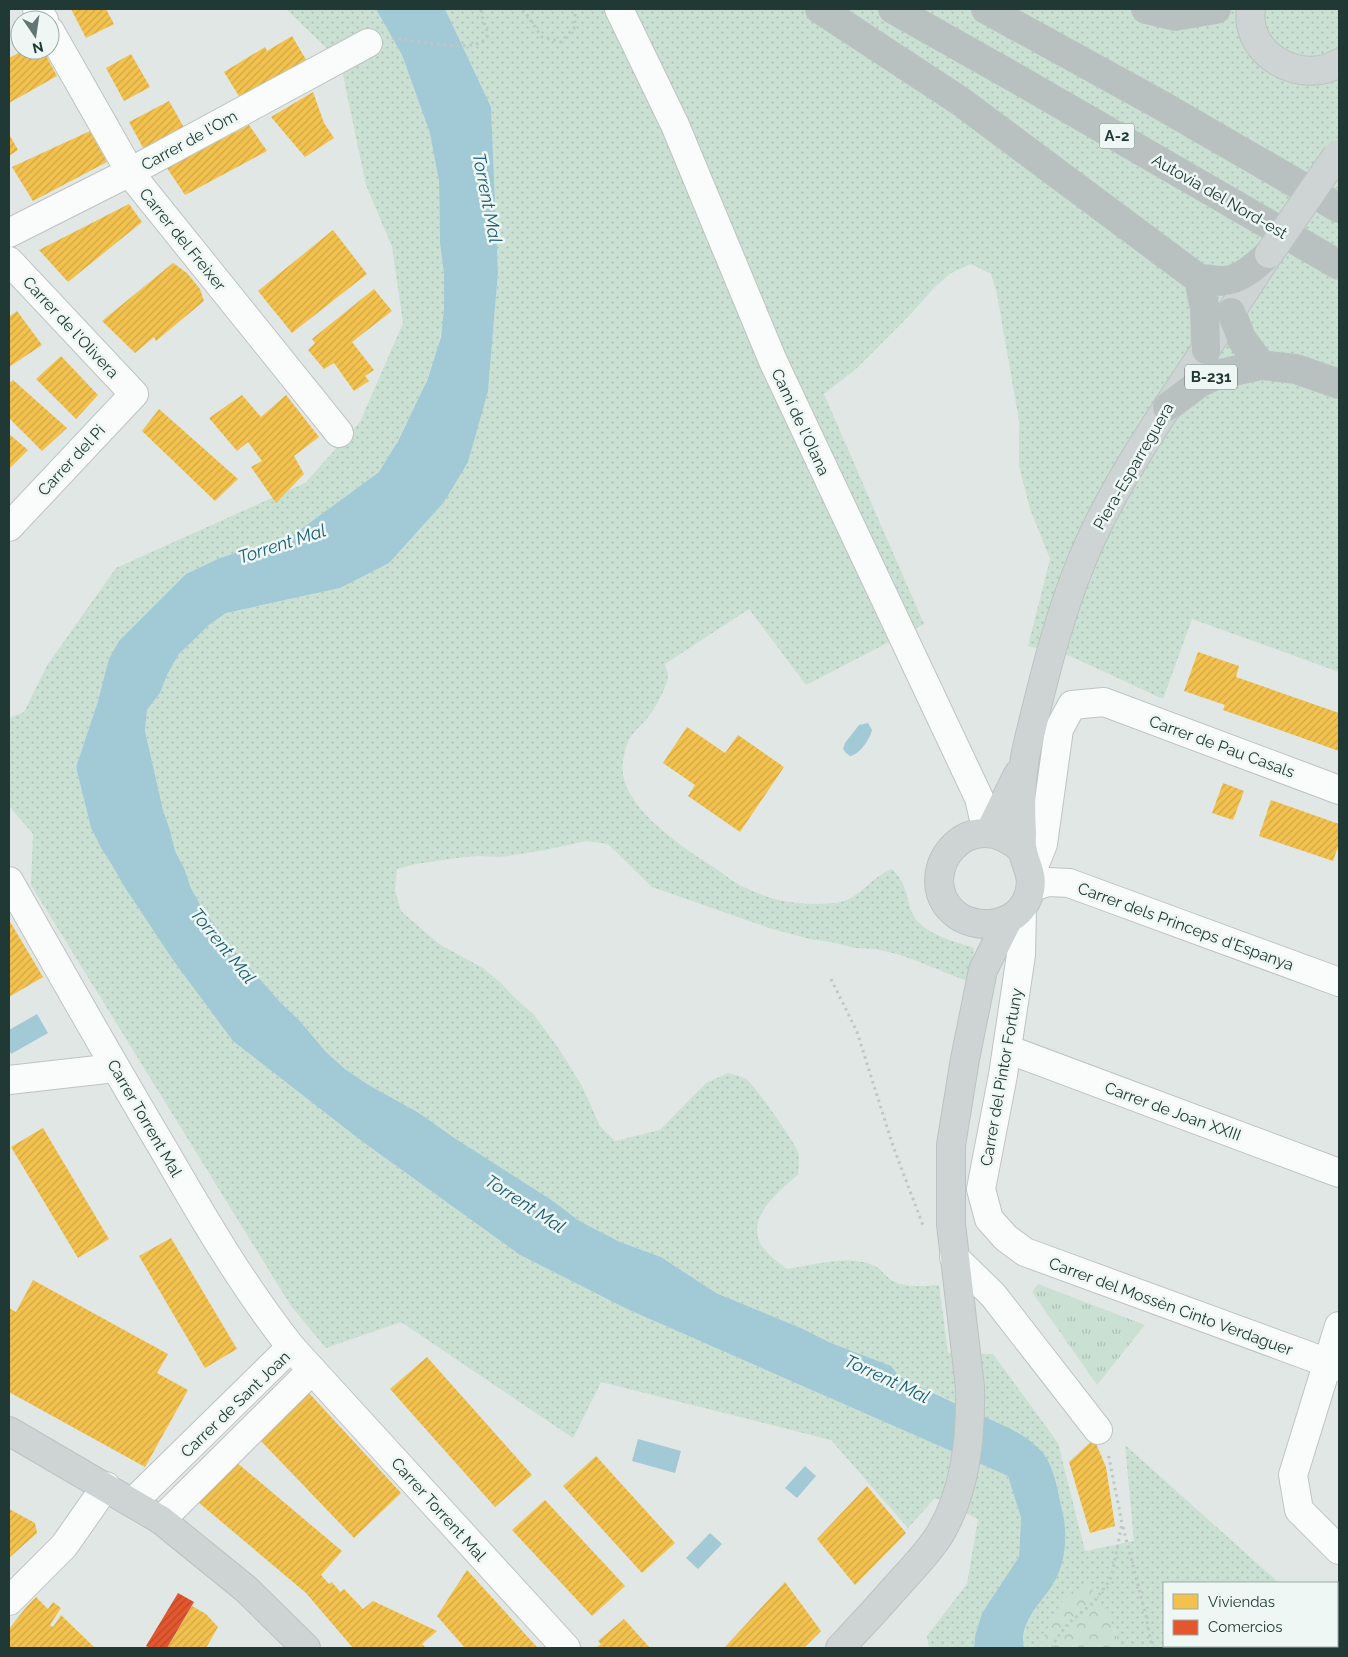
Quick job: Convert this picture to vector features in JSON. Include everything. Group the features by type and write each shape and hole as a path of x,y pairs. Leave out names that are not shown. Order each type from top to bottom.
{"highway":[{"path":"820,9 960,101 1199,279 1226,281 1243,275 1269,254"},
{"name":"Autovia del Nord-est","path":"893,9 1339,265"},
{"path":"986,9 1159,104 1339,208"},
{"path":"1146,9 1175,16 1216,9"},
{"path":"1199,279 1205,310 1206,350"},
{"path":"1231,312 1241,338 1261,365"},
{"name":"B-231","path":"1167,406 1199,383 1216,375 1261,365 1296,369 1339,384"}],"main road":[{"path":"1251,9 1250,13 1254,32 1263,49 1278,62 1296,70 1337,69"},
{"name":"Piera-Esparreguera","path":"983,970 1023,888 1021,822 1024,762 1049,658 1080,566 1108,505 1167,406 1338,152"},
{"name":"Piera-Esparreguera","path":"988,833 1024,762"},
{"path":"988,833 1000,835 1013,841 1023,888 985,925 969,922 952,912 943,898 939,884 940,868 950,849 963,839 973,834 988,833"},
{"name":"B-231","path":"840,1648 921,1560 940,1534 951,1511 966,1458 969,1437 970,1387 951,1224 951,1145 965,1059 983,970 977,942 969,922"},
{"path":"9,1431 106,1486 161,1520 246,1589 306,1648"}],"street":[{"name":"Camí de l'Olana","path":"619,9 676,126 773,361 979,798 988,833"},
{"name":"Carrer de l'Om","path":"9,233 130,172 368,43"},
{"name":"Carrer del Freixer","path":"60,49 130,172 339,432"},
{"name":"Carrer de l'Olivera","path":"9,261 134,394"},
{"name":"Carrer del Pi","path":"9,527 134,394"},
{"name":"Carrer de Pau Casals","path":"1104,702 1339,790"},
{"name":"Carrer del Pintor Fortuny","path":"1006,1238 990,1219 982,1189 1003,1075 1021,955 1023,888 1043,844 1059,729 1072,705 1104,702"},
{"name":"Carrer Torrent Mal","path":"9,881 115,1068 212,1233 268,1318 291,1347"},
{"name":"Carrer dels Princeps d'Espanya","path":"1023,888 1048,882 1069,883 1339,982"},
{"name":"Carrer de Joan XXIII","path":"1006,1049 1339,1173"},
{"path":"9,1080 115,1068"},
{"name":"Carrer del Mossèn Cinto Verdaguer","path":"1006,1238 1025,1252 1333,1365"},
{"path":"954,1257 993,1295 1098,1430"},
{"path":"1339,1326 1333,1365 1293,1475 1299,1510 1339,1550"},
{"name":"Carrer de Sant Joan","path":"133,1502 291,1347 312,1370 161,1520"},
{"name":"Carrer Torrent Mal","path":"312,1370 566,1648"},
{"path":"9,1600 64,1546 106,1486"}],"path":[{"path":"368,43 380,38 449,46 474,44 484,41 488,34 481,9"},
{"path":"523,9 542,36 561,42 575,26 575,9"},
{"path":"831,979 857,1032 893,1146 919,1214"},
{"path":"1098,1430 1110,1458 1122,1524 1146,1616 1152,1648"},
{"path":"1052,1648 1056,1639 1069,1622 1094,1602 1110,1580 1122,1524"}],"green space":[{"path":"286,9 376,9 402,55 430,133 439,181 444,309 438,347 423,391 379,472 293,535 273,544 220,558 186,574 128,632 109,660 98,701 76,767 91,828 112,865 345,1126 363,1142 520,1255 627,1309 1008,1476 1021,1518 1019,1557 982,1613 975,1636 974,1648 929,1648 927,1636 967,1584 978,1519 935,1498 908,1528 831,1440 601,1382 573,1438 401,1322 326,1348 291,1306 31,885 33,834 9,806 9,718 24,712 48,664 116,568 305,483 360,422 403,323 392,247 366,185 340,61"},
{"path":"445,9 1339,9 1339,672 1192,619 1163,699 1070,656 1028,646 1050,559 1030,509 1019,466 1019,421 997,294 991,274 971,264 951,273 935,287 856,369 824,394 924,624 806,685 749,609 665,664 668,675 664,691 649,716 629,739 623,761 624,777 630,793 653,822 684,847 733,881 758,893 795,903 835,903 851,898 877,877 892,869 902,882 914,917 921,924 937,935 974,948 969,982 897,954 810,939 772,929 652,887 608,844 586,841 502,857 478,856 416,864 397,869 395,890 401,911 439,944 483,968 534,1015 559,1049 582,1086 600,1126 615,1141 660,1130 706,1083 728,1073 746,1079 790,1138 798,1152 799,1158 798,1175 769,1202 759,1220 758,1238 763,1247 787,1269 831,1262 854,1261 875,1266 891,1279 904,1285 939,1285 948,1353 993,1354 1058,1443 1085,1551 1134,1541 1125,1445 1278,1582 1163,1582 1163,1647 1338,1647 1338,1638 1339,1648 1119,1648 1114,1628 1069,1595 1052,1620 1040,1648 1024,1648 1025,1627 1051,1584 1061,1559 1065,1533 1055,1476 1047,1459 1038,1449 1023,1438 982,1415 905,1380 890,1366 831,1343 801,1328 716,1293 661,1257 620,1242 589,1226 419,1113 367,1084 345,1069 326,1052 226,941 202,908 175,851 163,810 145,731 147,710 160,693 168,673 179,654 209,625 226,613 340,588 488,391 498,272 491,107"},
{"path":"1038,1284 1145,1325 1097,1385 1032,1292"},
{"path":"1089,1585 1108,1615 1119,1648 1040,1648 1051,1620 1063,1601 1068,1596"}],"water":[{"name":"Torrent Mal","path":"376,9 445,9 491,107 498,272 488,391 468,462 444,502 389,563 340,588 226,613 209,625 179,654 168,673 160,693 147,710 145,731 163,810 175,851 202,908 226,941 326,1052 345,1069 367,1084 419,1113 553,1201 578,1220 620,1242 661,1257 716,1293 801,1328 831,1343 891,1366 905,1380 1011,1429 1032,1442 1047,1459 1053,1471 1064,1519 1065,1548 1061,1567 1053,1584 1027,1622 1023,1639 1024,1648 974,1648 975,1636 982,1613 1019,1557 1021,1518 1008,1476 627,1309 520,1255 363,1142 233,1041 173,960 124,886 91,828 76,767 98,701 109,659 119,641 186,574 220,558 273,544 293,535 379,472 398,441 427,381 441,337 444,309 439,181 430,133 402,55"},
{"path":"868,723 872,730 869,738 857,753 850,756 843,749 845,743 859,725"},
{"path":"37,1014 48,1033 11,1054 9,1049 9,1030"},
{"path":"638,1439 681,1451 675,1473 632,1461"},
{"path":"805,1466 816,1476 797,1498 785,1488"},
{"path":"710,1533 722,1544 698,1569 686,1558"}],"building: Viviendas":[{"path":"71,9 106,9 114,24 86,38"},
{"path":"292,36 308,63 242,101 224,72 265,47 267,51"},
{"path":"131,54 150,87 124,101 106,68"},
{"path":"9,58 10,60 48,60 57,76 9,103"},
{"path":"313,92 324,123 334,138 305,157 271,117"},
{"path":"169,101 186,131 146,153 129,122"},
{"path":"249,125 267,151 185,195 167,168"},
{"path":"90,131 107,162 33,201 12,167"},
{"path":"9,134 18,150 9,156"},
{"path":"129,204 142,222 68,282 39,250"},
{"path":"333,230 367,274 292,333 258,291"},
{"path":"173,263 187,273 200,289 204,301 156,341 154,337 135,353 102,321"},
{"path":"374,289 392,311 352,342 374,370 365,376 369,381 354,391 334,363 324,369 308,350 315,343 312,339"},
{"path":"17,311 42,345 9,367 9,317"},
{"path":"61,356 98,395 76,419 36,379"},
{"path":"13,380 67,428 42,451 9,418 9,383"},
{"path":"242,395 261,417 286,395 319,437 294,456 304,474 276,503 251,467 262,461 248,442 237,451 209,418"},
{"path":"159,409 238,479 215,501 142,431"},
{"path":"9,434 28,450 9,469"},
{"path":"1198,652 1239,666 1236,677 1339,713 1339,751 1223,710 1225,705 1184,691"},
{"path":"687,727 725,753 738,735 784,767 740,832 688,796 695,785 663,763"},
{"path":"1223,783 1244,791 1233,820 1212,813"},
{"path":"1271,800 1339,824 1339,844 1333,861 1259,836"},
{"path":"9,920 43,977 9,997"},
{"path":"43,1128 109,1239 78,1258 11,1147"},
{"path":"171,1238 237,1349 205,1368 139,1256"},
{"path":"33,1280 168,1354 157,1373 188,1390 145,1467 9,1392 9,1308 16,1312"},
{"path":"427,1357 532,1475 495,1507 390,1389"},
{"path":"308,1392 401,1493 354,1538 260,1440"},
{"path":"1094,1439 1106,1467 1115,1526 1090,1533 1069,1462"},
{"path":"596,1456 675,1543 642,1573 563,1486"},
{"path":"236,1462 342,1551 321,1575 329,1584 332,1582 340,1592 344,1589 363,1609 373,1601 437,1631 422,1644 426,1648 353,1648 306,1593 198,1502"},
{"path":"867,1486 906,1533 855,1585 817,1539"},
{"path":"545,1500 625,1586 592,1616 512,1530"},
{"path":"9,1509 35,1523 37,1533 9,1558"},
{"path":"467,1570 538,1648 465,1648 437,1616"},
{"path":"785,1582 821,1631 804,1648 724,1648"},
{"path":"36,1597 48,1609 53,1602 61,1608 50,1625 53,1627 61,1615 95,1648 10,1648 9,1629"},
{"path":"192,1606 206,1614 218,1627 206,1648 167,1648"},
{"path":"624,1619 650,1648 596,1648 601,1644 598,1641"}],"building: Comercios":[{"path":"178,1593 194,1602 167,1648 150,1648 146,1646"}]}
